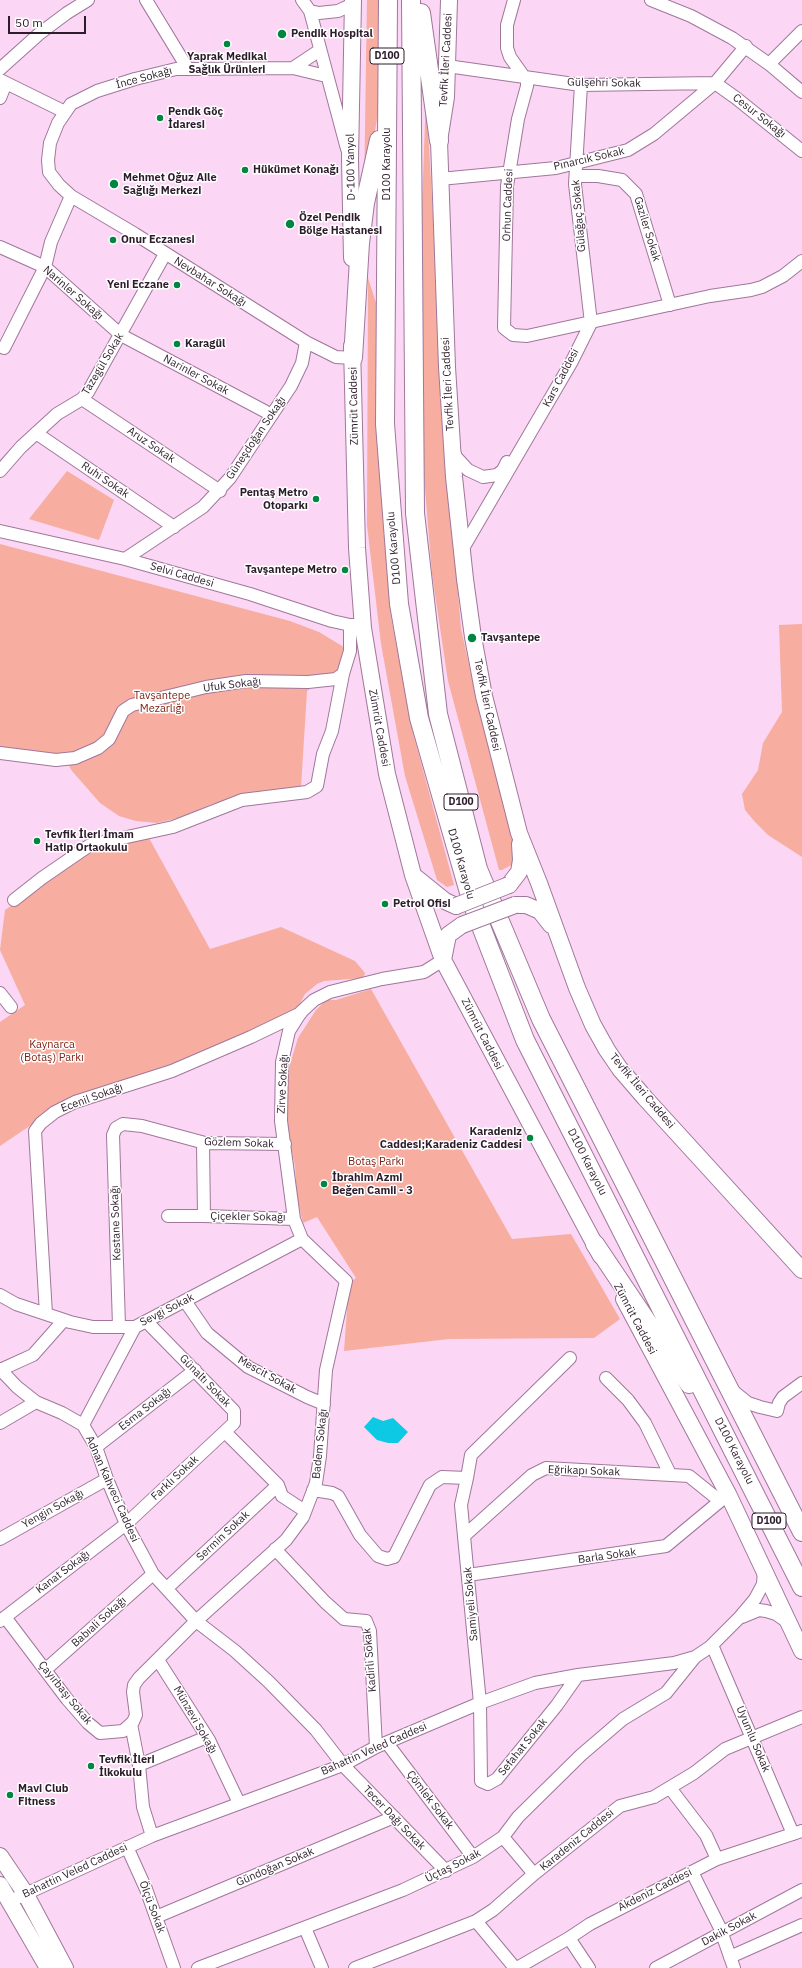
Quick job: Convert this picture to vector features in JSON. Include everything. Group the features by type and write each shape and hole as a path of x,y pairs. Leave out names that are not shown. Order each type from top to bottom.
{"highway":[{"name":"D100 Karayolu","path":"388,0 386,112 385,424 399,604 419,718 472,904 525,1040 736,1454 802,1587"},
{"name":"D100 Karayolu","path":"411,0 415,513 438,714 478,869 542,1019 802,1532"},
{"path":"419,0 439,141"},
{"path":"353,358 360,243 364,211 386,112"},
{"path":"594,1244 736,1454"}],"main road":[{"path":"439,141 441,0"},
{"name":"Tevfik İleri Caddesi","path":"449,0 446,97 439,141 447,367 452,448 462,550 472,630 484,696 519,833 593,1025 620,1069 802,1270"},
{"name":"D-100 Yanyol","path":"353,2 350,159 353,358"},
{"name":"Zümrüt Caddesi","path":"353,358 357,548 356,625 387,774 413,875 443,960 594,1244 724,1498 764,1570 802,1651"},
{"path":"413,875 445,901 456,906 509,886 519,872 521,860 519,833"},
{"path":"443,960 448,935 462,925 515,905 526,905 540,911 557,932"},
{"path":"0,1856 25,1893 65,1968"},
{"path":"0,1885 48,1968"}],"street":[{"path":"0,69 39,34 88,0"},
{"path":"146,0 188,69"},
{"path":"302,0 310,11 326,76 350,159"},
{"path":"514,0 507,25 507,48 510,57 524,75"},
{"path":"651,0 716,28 746,46 802,92"},
{"path":"310,11 319,13 338,11 353,2"},
{"path":"769,64 802,31"},
{"path":"715,83 746,46"},
{"path":"293,68 320,50"},
{"name":"Gülşehri Sokak","path":"447,66 524,75 580,85 715,83"},
{"name":"İnce Sokağı","path":"71,196 59,185 49,172 48,160 50,143 58,123 71,104 97,91 135,79 176,69 293,68 326,76"},
{"name":"Orhun Caddesi","path":"524,75 527,81 526,93 518,119 509,172 504,328 513,335 527,336 591,322"},
{"path":"0,98 3,82 65,112"},
{"name":"Cesur Sokağı","path":"715,83 802,150"},
{"name":"Pınarcık Sokak","path":"440,179 556,168 618,153 640,144 715,83"},
{"name":"Gülağaç Sokak","path":"580,85 575,184 591,322"},
{"name":"Gaziler Sokak","path":"576,176 598,176 622,180 636,194 670,306"},
{"path":"4,348 45,267 51,242 71,196"},
{"name":"Nevbahar Sokağı","path":"71,196 306,342 336,357 353,358"},
{"name":"Narinler Sokağı","path":"0,247 45,267 121,335"},
{"name":"Tazegül Sokak","path":"0,471 21,447 57,414 82,399 88,392 165,254"},
{"path":"579,345 591,322 762,287 783,276 802,261"},
{"path":"696,300 712,301 758,294 787,280 802,268"},
{"name":"Narinler Sokak","path":"121,335 272,415"},
{"name":"Güneşdoğan Sokağı","path":"125,559 202,507 220,491 242,462 291,386 302,363 306,342"},
{"name":"Kars Caddesi","path":"452,448 461,463 474,473 483,477 497,474 503,470 566,361 579,345"},
{"name":"Kars Caddesi","path":"462,550 572,363 579,345"},
{"name":"Aruz Sokak","path":"82,399 220,491"},
{"name":"Ruhi Sokak","path":"36,434 174,527"},
{"name":"Selvi Caddesi","path":"0,531 125,559 356,625"},
{"path":"14,900 42,878 90,845 173,827 242,800 307,792 317,786 323,754 332,731 343,674 356,625"},
{"name":"Ufuk Sokağı","path":"0,753 56,760 75,758 98,748 109,739 123,711 132,705 206,687 246,681 308,682 336,679 343,674"},
{"name":"Zirve Sokağı","path":"302,1239 294,1219 281,1121 282,1062 289,1031 301,1012 314,1000 330,992 382,979 424,972 443,960"},
{"path":"0,993 11,1008"},
{"name":"Ecenil Sokağı","path":"46,1314 36,1131 41,1123 55,1112 75,1102 172,1071 250,1037 301,1012"},
{"name":"Gözlem Sokak","path":"122,1124 142,1126 203,1143 285,1144"},
{"name":"Kestane Sokağı","path":"119,1326 113,1135 116,1128 122,1124"},
{"name":"Çiçekler Sokağı","path":"203,1143 204,1216 294,1219"},
{"path":"168,1216 204,1216"},
{"name":"Sevgi Sokak","path":"0,1295 16,1304 64,1320 93,1327 135,1327 302,1239"},
{"name":"Badem Sokağı","path":"196,1621 286,1540 305,1511 313,1490 320,1456 326,1370 346,1281 302,1239"},
{"name":"Mescit Sokak","path":"185,1301 207,1333 248,1367 324,1404"},
{"path":"0,1369 33,1355 64,1320"},
{"name":"Günaltı Sokak","path":"146,1321 234,1411 234,1423 225,1432"},
{"path":"83,1425 135,1327"},
{"name":"Samiyeli Sokak","path":"480,1703 461,1505 471,1455 570,1358"},
{"name":"Adnan Kahveci Caddesi","path":"0,1369 17,1387 36,1402 62,1413 83,1425 96,1447 107,1479 126,1524 153,1574 196,1621 235,1651 269,1682 316,1730 343,1764"},
{"name":"Esma Sokağı","path":"96,1447 195,1370"},
{"path":"606,1378 628,1400 645,1423 670,1474"},
{"path":"729,1388 748,1403 760,1408 777,1411 784,1397 802,1383"},
{"path":"0,1423 36,1402"},
{"path":"225,1432 278,1485 282,1496 305,1511"},
{"name":"Farklı Sokak","path":"126,1524 225,1432"},
{"name":"Eğrikapı Sokak","path":"464,1536 532,1475 546,1468 571,1471 690,1476 724,1498"},
{"path":"313,1490 332,1493 338,1496 360,1535 378,1556 387,1560 394,1557 430,1485 442,1477 467,1478"},
{"name":"Yengin Sokağı","path":"0,1539 107,1479"},
{"name":"Sermin Sokak","path":"167,1588 278,1485"},
{"name":"Barla Sokak","path":"468,1575 666,1546 724,1498"},
{"name":"Kanat Sokağı","path":"2,1619 126,1524"},
{"name":"Kadirli Sokak","path":"275,1549 325,1602 344,1619 366,1621 370,1631 382,1745"},
{"name":"Bahattin Veled Caddesi","path":"10,1901 152,1836 343,1764 382,1745 480,1703 535,1683 578,1675 674,1663 695,1657 712,1645 739,1618 760,1591 763,1584 764,1570"},
{"name":"Babıali Sokağı","path":"45,1670 153,1574"},
{"path":"739,1618 759,1610 776,1614 790,1623"},
{"name":"Çayırbaşı Sokak","path":"2,1619 45,1670 67,1699 100,1734 123,1731 131,1724"},
{"path":"152,1836 143,1807 139,1765 131,1724 136,1715 134,1685 196,1621"},
{"name":"Uyumlu Sokak","path":"712,1645 752,1737 797,1833"},
{"name":"Üçtaş Sokak","path":"198,1968 403,1890 473,1857 502,1837 518,1817 581,1755 623,1719 666,1693 695,1657"},
{"name":"Münzevi Sokağı","path":"158,1660 208,1737 239,1804"},
{"name":"Sefahat Sokak","path":"480,1703 481,1781 488,1784 497,1779 557,1705 578,1675"},
{"name":"Karadeniz Caddesi","path":"355,1968 476,1921 493,1910 534,1874 620,1806 654,1797 694,1773 725,1749 802,1717"},
{"path":"139,1765 208,1737"},
{"name":"Çömlek Sokak","path":"382,1745 473,1857"},
{"name":"Tecer Dağı Sokak","path":"343,1764 446,1871"},
{"path":"670,1788 706,1836 717,1859"},
{"name":"Gündoğan Sokak","path":"156,1916 394,1817"},
{"name":"Akdeniz Caddesi","path":"516,1968 569,1938 590,1924 717,1859 797,1833"},
{"path":"502,1837 534,1874"},
{"name":"Ölçü Sokak","path":"127,1847 156,1916 174,1968"},
{"path":"692,1872 722,1933 732,1963 802,1925"},
{"path":"0,1879 25,1893"},
{"name":"Dakik Sokak","path":"656,1968 802,1890"},
{"path":"476,1921 516,1968"},
{"path":"305,1928 322,1968"},
{"path":"569,1938 589,1968"}],"green space":[{"path":"367,0 384,0 382,91 364,193"},
{"path":"426,95 448,473 461,629 472,678 516,844 515,863 502,870 499,870 448,681 432,574 424,477 422,206"},
{"path":"368,278 378,309 379,442 391,617 413,733 454,885 447,887 437,880 405,776 381,644 367,525"},
{"path":"67,471 114,500 99,540 29,519"},
{"name":"Tavşantepe Mezarlığı","path":"0,544 290,621 319,632 347,649 339,669 307,691 301,787 212,804 182,817 157,823 136,821 119,816 100,803 72,771 62,754 0,747"},
{"path":"802,624 802,857 768,835 755,822 745,810 742,794 758,770 763,743 782,712 779,625"},
{"name":"Kaynarca (Botaş) Parkı","path":"149,838 210,949 281,927 355,961 365,973 364,976 363,978 324,981 317,984 305,994 296,1011 202,1055 143,1076 102,1086 65,1102 0,1146 0,1022 25,1005 0,950 5,910 92,850"},
{"name":"Botaş Parkı","path":"371,989 512,1239 571,1234 620,1319 594,1338 449,1339 344,1351 349,1283 356,1278 317,1217 303,1223 297,1197 295,1166 288,1134 287,1074 298,1038 316,1010 326,1000 336,1000"}],"water":[{"path":"373,1417 383,1421 393,1418 408,1432 398,1443 388,1443 377,1440 364,1427"}],"place":[{"name":"Pendik Hospital","path":"282,34"},
{"name":"Yaprak Medikal Sağlık Ürünleri","path":"227,44"},
{"name":"Pendk Göç İdaresi","path":"160,118"},
{"name":"Hükümet Konağı","path":"245,170"},
{"name":"Mehmet Oğuz Aile Sağlığı Merkezi","path":"114,184"},
{"name":"Özel Pendik Bölge Hastanesi","path":"290,224"},
{"name":"Onur Eczanesi","path":"113,240"},
{"name":"Yeni Eczane","path":"177,285"},
{"name":"Karagül","path":"177,344"},
{"name":"Pentaş Metro Otoparkı","path":"316,499"},
{"name":"Tavşantepe Metro","path":"345,570"},
{"name":"Tavşantepe","path":"472,638"},
{"name":"Tevfik İleri İmam Hatip Ortaokulu","path":"37,841"},
{"name":"Petrol Ofisi","path":"385,904"},
{"name":"Karadeniz Caddesi;Karadeni̇z Caddesi̇","path":"530,1138"},
{"name":"İbrahim Azmi Beğen Camii - 3","path":"324,1184"},
{"name":"Tevfik İleri İlkokulu","path":"91,1766"},
{"name":"Mavi Club Fitness","path":"10,1795"}]}
